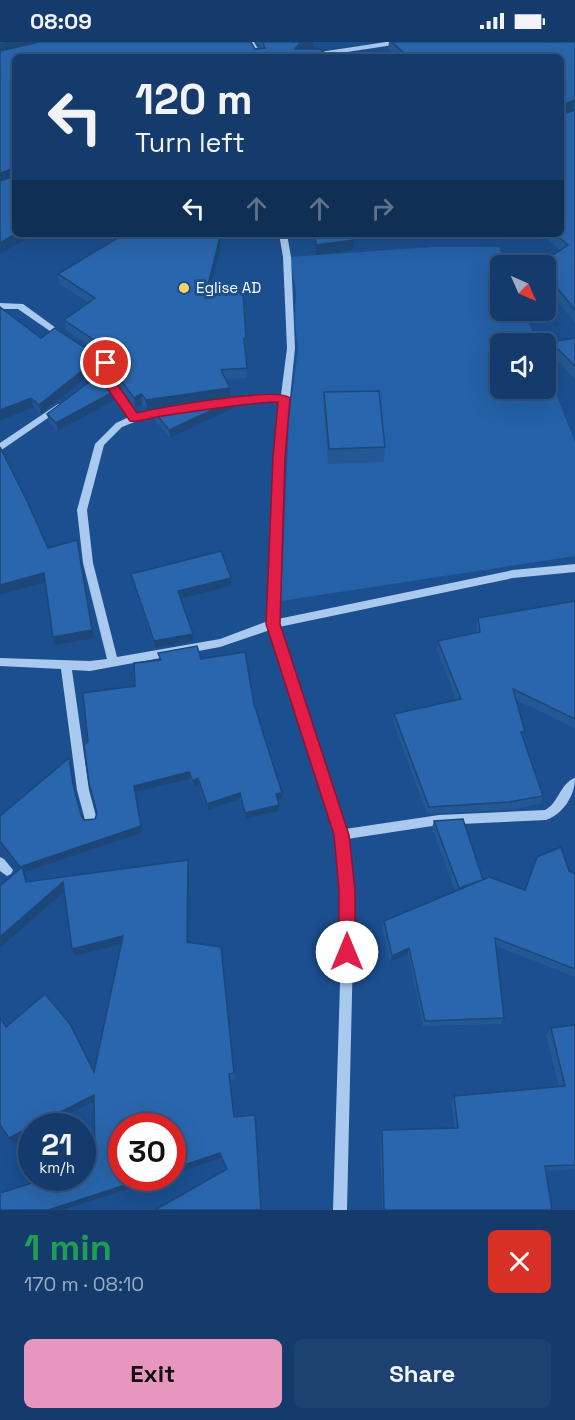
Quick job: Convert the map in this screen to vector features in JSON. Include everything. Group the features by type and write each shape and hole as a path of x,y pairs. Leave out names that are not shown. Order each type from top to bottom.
{"street":[{"path":"320,54 400,42"},
{"path":"284,237 287,256 291,348 279,458 273,624 341,835 347,890 347,952 340,1210"},
{"path":"0,306 20,306 106,363 111,385 135,418"},
{"path":"100,375 109,369"},
{"path":"214,405 255,399 284,398"},
{"path":"0,448 65,402"},
{"path":"113,662 88,562 82,510 100,444 119,425 135,418 174,410"},
{"path":"0,662 90,666 220,643 273,624 513,574 575,568"},
{"path":"66,665 83,790 91,820"},
{"path":"341,835 439,820 546,815 554,811 572,784 575,783"}],"shaded area":[{"path":"431,247 499,247 502,255 490,255 490,321 528,321 533,333 490,333 490,399 556,399 556,394 575,442 575,556 281,601 289,419 298,349 295,323 296,292 290,257"}],"building":[{"path":"39,42 251,42 255,49 265,48 262,42 308,42 299,44 295,49 320,49 326,54 12,54 12,169 0,173 0,51"},
{"path":"392,42 575,42 575,100 564,104 564,54 405,54"},
{"path":"575,110 575,310 556,286 556,255 553,255 568,245 559,237 564,237 564,114"},
{"path":"12,177 12,236 0,243 0,181"},
{"path":"119,237 220,237 206,293 243,291 247,368 221,370 230,388 146,400 141,394 134,398 116,374 114,359 109,350 64,320 95,298 58,274"},
{"path":"315,237 354,237 354,240 316,245"},
{"path":"0,307 41,338 55,328 99,357 39,405 31,398 0,410"},
{"path":"575,338 575,366 556,347 556,341"},
{"path":"102,372 113,392 56,423 47,414"},
{"path":"379,391 385,447 329,449 324,392"},
{"path":"234,400 169,430 153,410"},
{"path":"0,447 48,548 77,540 92,630 53,637 44,573 0,585"},
{"path":"221,551 231,578 178,591 193,634 154,641 131,574"},
{"path":"575,601 575,719 513,689 525,732 521,732 543,796 509,802 429,807 394,714 461,699 438,641 480,632 478,618"},
{"path":"197,646 201,659 245,652 254,704 282,793 276,794 279,805 245,813 240,793 207,804 198,778 193,781 189,772 134,786 141,826 20,867 0,841 0,816 69,758 81,815 84,820 95,819 97,813 89,783 84,745 88,742 83,693 135,686 134,663 161,660 158,653"},
{"path":"463,819 483,880 489,877 525,890 537,857 561,847 569,871 575,874 575,969 495,938 504,1018 425,1021 409,948 392,956 384,921 482,880 459,888 434,821"},
{"path":"188,860 187,942 221,947 234,1073 229,1074 234,1117 255,1115 261,1210 155,1210 227,1169 220,1153 186,1164 186,1113 108,1113 108,1191 48,1210 0,1210 0,1193 18,1187 18,1191 96,1191 94,1095 58,1113 18,1113 18,1133 9,1138 0,1125 0,1018 6,1027 45,994 70,1024 94,1072 123,936 72,949 63,882 0,937 0,886 22,867 26,882"},
{"path":"575,1025 575,1165 545,1166 552,1210 384,1210 382,1130 458,1128 454,1096 565,1086 551,1028"}],"place":[{"name":"Eglise AD","path":"184,288"}],"route":[{"path":"106,363 111,385 135,418 154,413 255,399 284,398 279,458 273,624 341,835 347,890 347,952"}]}
